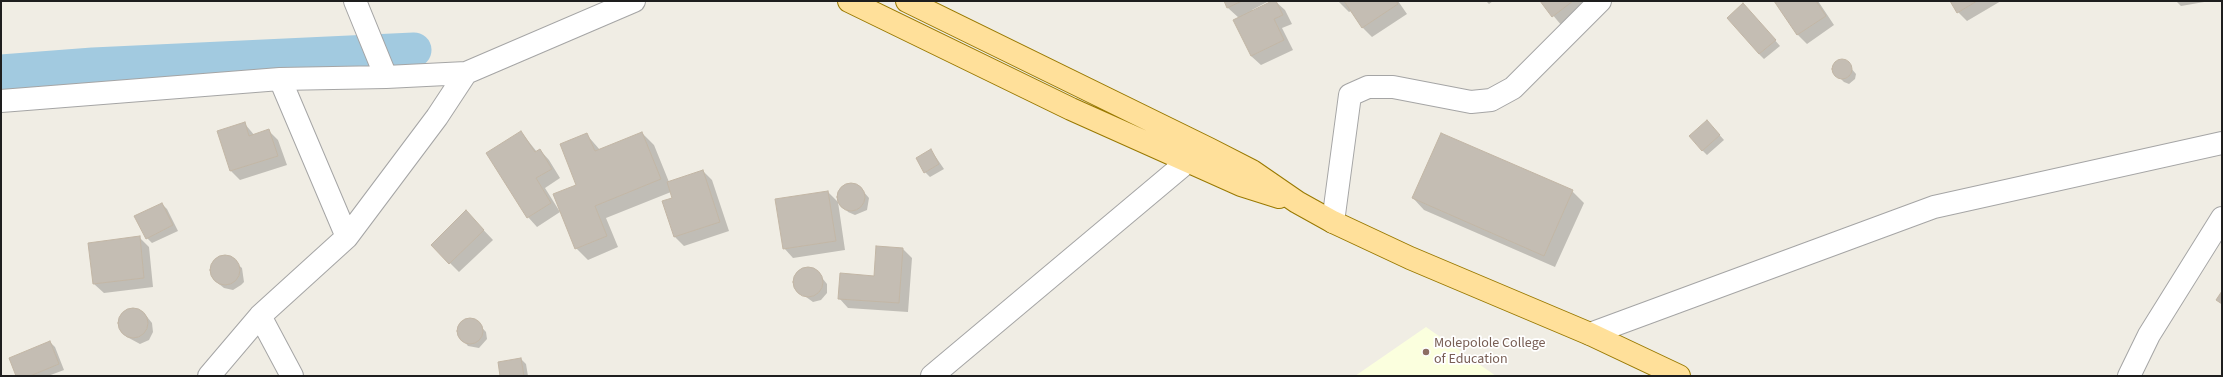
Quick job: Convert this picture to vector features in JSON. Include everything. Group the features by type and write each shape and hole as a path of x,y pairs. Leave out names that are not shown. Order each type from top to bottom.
{"main road":[{"path":"849,1 1071,109 1187,162 1263,193 1297,202"},
{"path":"907,1 1202,145 1252,171 1297,202 1333,222 1410,258 1590,334 1679,376"}],"street":[{"path":"356,1 386,77"},
{"path":"1,101 280,79 386,77 466,73 634,1"},
{"path":"1333,222 1350,96 1368,87 1393,87 1471,102 1491,100 1513,88 1600,1"},
{"path":"209,376 260,316 347,237 437,117 466,73"},
{"path":"280,79 347,237"},
{"path":"1590,334 1934,207 2222,143"},
{"path":"932,376 1187,162"},
{"path":"2129,376 2149,335 2222,218"},
{"path":"260,316 292,376"}],"shaded area":[{"name":"Molepolole College of Education","path":"1426,327 1496,376 1355,376"}],"building":[{"path":"1224,1 1242,1 1227,8"},
{"path":"1272,1 1276,1 1283,15 1274,19 1284,40 1251,56 1233,20"},
{"path":"1344,1 1396,1 1398,4 1362,28"},
{"path":"1540,1 1573,1 1552,17"},
{"path":"1774,1 1816,1 1826,16 1797,35"},
{"path":"1950,1 1977,1 1957,13"},
{"path":"1743,3 1776,40 1759,54 1727,18"},
{"path":"1842,59 1849,62 1852,69 1849,76 1842,79 1835,76 1832,69 1835,62"},
{"path":"1707,120 1720,135 1702,151 1689,136"},
{"path":"245,122 249,136 269,129 278,156 230,171 217,131"},
{"path":"521,131 535,152 540,149 552,169 536,178 551,203 527,218 486,153"},
{"path":"642,132 661,179 595,206 607,236 575,249 553,194 576,185 560,144 587,133 595,151"},
{"path":"1441,133 1573,190 1544,256 1412,198"},
{"path":"931,149 939,164 924,173 916,158"},
{"path":"703,170 720,222 674,237 662,201 672,198 667,182"},
{"path":"851,183 861,187 865,197 861,207 851,211 841,207 837,197 841,187"},
{"path":"828,191 836,241 783,249 775,199"},
{"path":"162,203 173,225 146,239 134,216"},
{"path":"466,210 484,230 449,264 431,245"},
{"path":"140,236 144,278 93,284 88,243"},
{"path":"876,246 903,248 899,303 838,299 840,273 874,276"},
{"path":"225,255 236,259 240,270 236,281 225,285 214,281 210,270 214,259"},
{"path":"808,267 819,271 823,282 819,293 808,297 797,293 793,282 797,271"},
{"path":"2222,291 2222,304 2216,300"},
{"path":"133,308 144,312 148,323 144,334 133,338 122,334 118,323 122,312"},
{"path":"470,318 479,322 483,331 479,340 470,344 461,340 457,331 461,322"},
{"path":"50,341 59,364 30,376 16,376 9,358"},
{"path":"521,358 524,376 500,376 498,362"}],"waterway":[{"path":"1,72 93,65 414,50"}],"place":[{"name":"Molepolole College of Education","path":"1426,352"}]}
